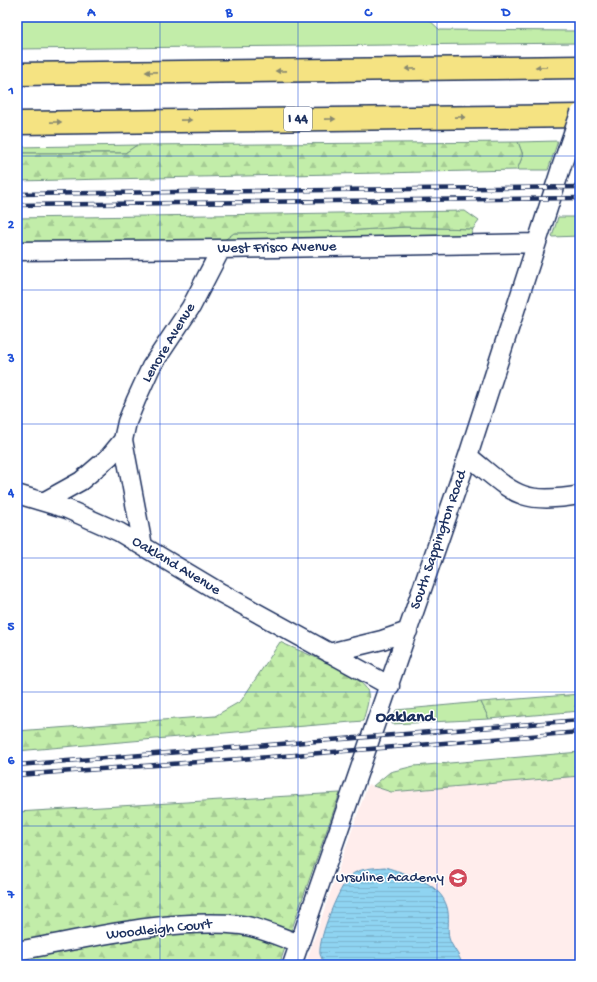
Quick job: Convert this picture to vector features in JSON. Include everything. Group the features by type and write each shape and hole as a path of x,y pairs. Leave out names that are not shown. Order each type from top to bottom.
{"highway":[{"path":"17,74 580,67"},
{"name":"I 44","path":"17,123 580,114"}],"street":[{"name":"South Sappington Road","path":"292,965 390,686 468,456 536,243 580,114"},
{"name":"West Frisco Avenue","path":"17,251 536,243"},
{"name":"Lenore Avenue","path":"44,501 86,477 109,457 123,440 136,400 151,367 191,307 221,249"},
{"name":"Lenore Avenue","path":"123,440 143,546"},
{"path":"468,456 519,495 533,499 554,500 580,495"},
{"name":"Oakland Avenue","path":"17,494 67,509 119,532 221,594 390,686"},
{"path":"329,652 382,640 408,631"},
{"name":"Woodleigh Court","path":"17,951 143,929 201,924 243,926 300,944"}],"shaded area":[{"name":"Ursuline Academy","path":"580,776 580,965 305,965 368,784 391,792"}],"green space":[{"path":"17,17 426,17 440,30 580,31 580,43 17,49"},
{"path":"558,141 548,170 517,170 523,155 518,142"},
{"path":"518,142 523,155 517,170 17,181 17,153 125,153 137,145"},
{"path":"137,145 125,153 17,153 17,147"},
{"path":"465,211 479,221 473,229 405,227 345,231 234,233 223,241 17,244 17,218"},
{"path":"558,217 580,217 580,236 552,237"},
{"path":"405,227 473,229 470,237 223,241 234,233 345,231"},
{"path":"280,642 339,669 360,682 368,691 368,704 363,721 17,751 17,731 215,716 241,701"},
{"path":"580,694 580,711 489,719 481,702"},
{"path":"481,702 489,719 392,724 396,710"},
{"path":"580,752 580,776 391,792 373,786 390,772 414,766"},
{"path":"340,793 279,965 17,965 17,812"}],"water":[{"path":"385,867 422,880 437,891 443,898 448,911 449,938 460,958 462,965 325,965 320,954 322,937 335,901 345,882 350,876 358,871"}],"railway":[{"path":"17,194 580,187"},
{"path":"17,205 580,198"},
{"path":"17,765 580,720"},
{"path":"17,775 283,756 580,732"}],"place":[{"name":"Ursuline Academy","path":"458,878"}],"district":[{"name":"Oakland","path":"405,718"}]}
